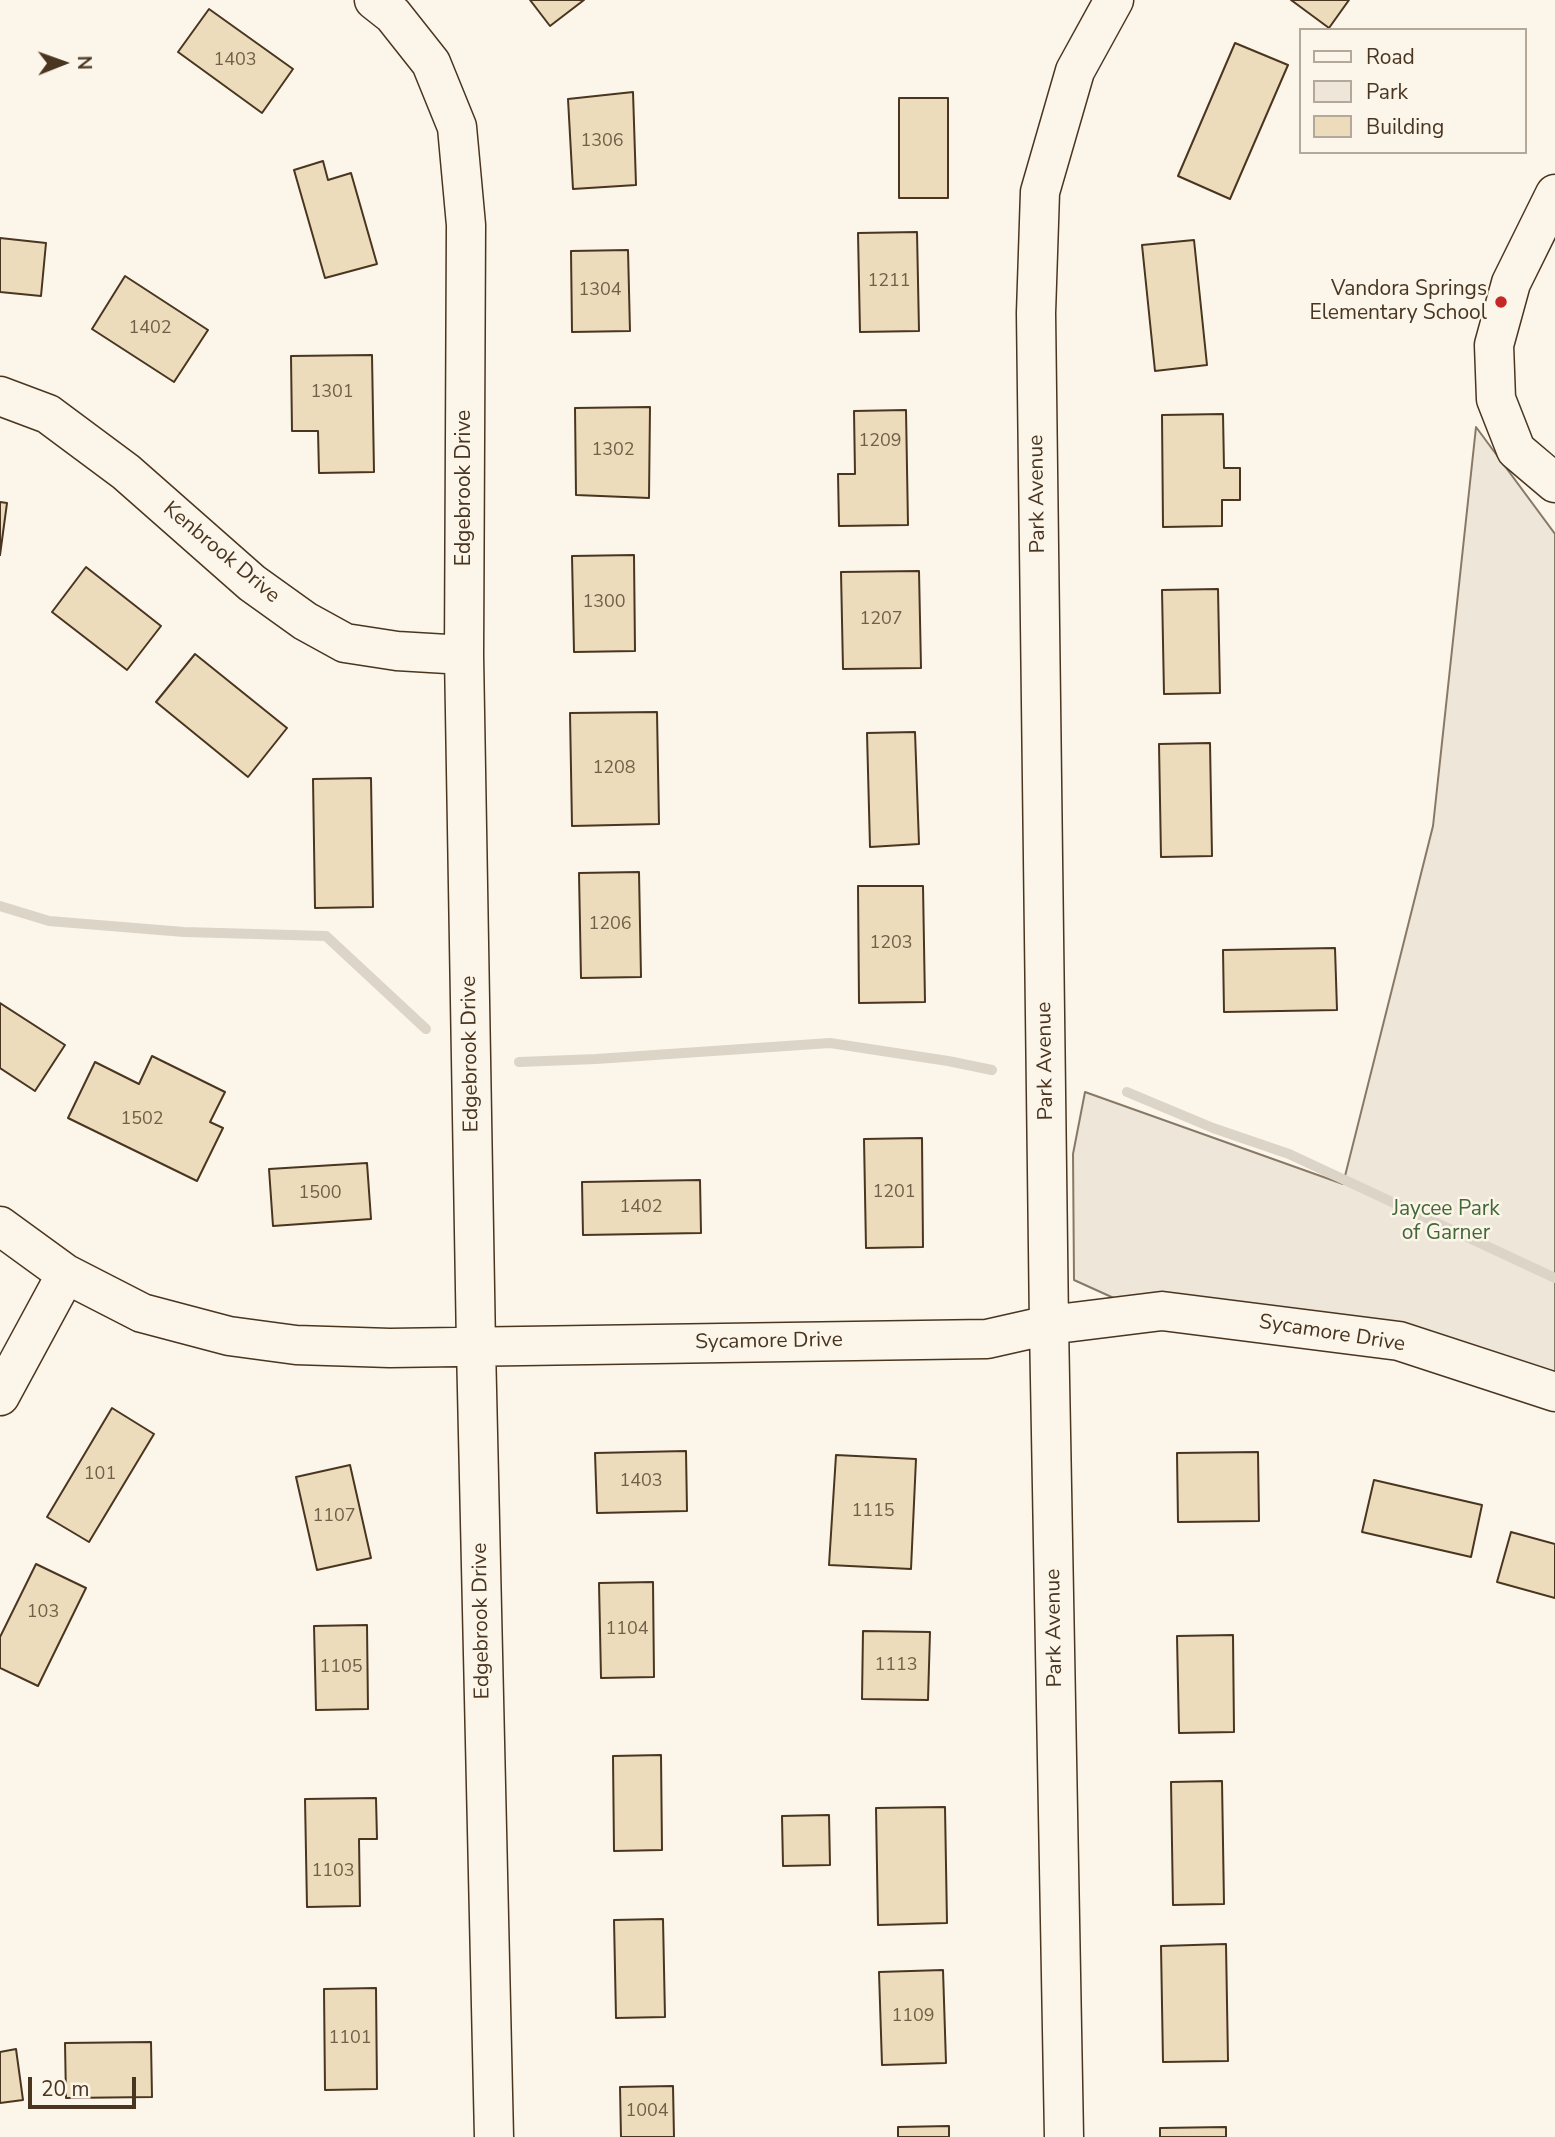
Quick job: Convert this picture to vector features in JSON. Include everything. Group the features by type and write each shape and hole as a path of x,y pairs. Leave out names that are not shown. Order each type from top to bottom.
{"street":[{"name":"Edgebrook Drive","path":"374,0 393,15 431,63 457,127 466,225 464,655 494,2137"},
{"name":"Park Avenue","path":"1065,2137 1049,1325 1036,313 1040,192 1075,71 1114,0"},
{"path":"1555,194 1511,283 1494,345 1496,399 1517,450 1555,484"},
{"name":"Kenbrook Drive","path":"0,397 48,414 60,422 127,472 252,583 305,621 345,643 397,651 464,655"},
{"name":"Sycamore Drive","path":"0,1226 66,1274 142,1312 229,1336 296,1345 390,1348 987,1339 1049,1325 1162,1311 1399,1341 1555,1392"},
{"path":"0,1396 66,1274"}],"green space":[{"name":"Jaycee Park of Garner","path":"1476,427 1555,534 1555,1375 1127,1304 1074,1280 1073,1154 1085,1092 1343,1184 1433,826"}],"building":[{"path":"530,0 584,0 550,26"},
{"path":"1291,0 1349,0 1329,28"},
{"path":"209,9 293,69 262,113 178,52"},
{"path":"1235,43 1288,65 1230,199 1178,176"},
{"path":"633,92 636,185 573,189 568,99"},
{"path":"899,98 948,98 948,198 899,198"},
{"path":"323,161 328,180 351,173 377,264 325,278 294,170"},
{"path":"917,232 919,331 860,332 858,233"},
{"path":"0,238 46,243 41,296 0,292"},
{"path":"1194,240 1207,365 1155,371 1142,245"},
{"path":"628,250 630,331 572,332 571,251"},
{"path":"125,276 208,330 174,382 92,329"},
{"path":"372,355 374,472 319,473 318,431 292,431 291,356"},
{"path":"650,407 649,498 576,495 575,408"},
{"path":"906,410 908,525 839,526 838,474 855,474 854,411"},
{"path":"1223,414 1224,468 1240,468 1240,500 1222,500 1222,526 1163,527 1162,415"},
{"path":"0,502 7,503 0,555"},
{"path":"634,555 635,651 574,652 572,556"},
{"path":"86,567 161,626 127,670 52,612"},
{"path":"919,571 921,668 843,669 841,572"},
{"path":"1218,589 1220,693 1164,694 1162,590"},
{"path":"195,654 287,728 248,777 156,702"},
{"path":"657,712 659,824 572,826 570,713"},
{"path":"915,732 919,844 870,847 867,733"},
{"path":"1210,743 1212,856 1161,857 1159,744"},
{"path":"371,778 373,907 315,908 313,779"},
{"path":"639,872 641,977 581,978 579,873"},
{"path":"858,886 923,886 925,1002 859,1003"},
{"path":"1335,948 1337,1010 1224,1012 1223,950"},
{"path":"0,1003 65,1045 35,1091 0,1068"},
{"path":"152,1056 225,1092 210,1122 223,1128 197,1181 68,1118 95,1062 139,1084"},
{"path":"922,1138 923,1247 866,1248 864,1139"},
{"path":"367,1163 371,1219 273,1226 269,1169"},
{"path":"700,1180 701,1233 583,1235 582,1182"},
{"path":"112,1408 154,1434 89,1542 47,1517"},
{"path":"686,1451 687,1511 597,1513 595,1453"},
{"path":"1258,1452 1259,1521 1178,1522 1177,1453"},
{"path":"836,1455 916,1459 911,1569 829,1565"},
{"path":"350,1465 371,1558 317,1570 296,1477"},
{"path":"1374,1480 1482,1505 1471,1557 1362,1532"},
{"path":"1511,1532 1555,1544 1555,1598 1497,1582"},
{"path":"36,1564 86,1588 38,1686 0,1668 0,1637"},
{"path":"653,1582 654,1677 601,1678 599,1583"},
{"path":"367,1625 368,1709 316,1710 314,1626"},
{"path":"863,1631 930,1632 928,1700 862,1699"},
{"path":"1233,1635 1234,1732 1179,1733 1177,1636"},
{"path":"661,1755 662,1850 614,1851 613,1756"},
{"path":"1222,1781 1224,1904 1173,1905 1171,1782"},
{"path":"376,1798 377,1839 359,1839 360,1906 307,1907 305,1799"},
{"path":"945,1807 947,1923 878,1925 876,1808"},
{"path":"829,1815 830,1865 783,1866 782,1816"},
{"path":"663,1919 665,2017 616,2018 614,1920"},
{"path":"1226,1944 1228,2061 1163,2062 1161,1946"},
{"path":"943,1970 946,2063 882,2065 879,1972"},
{"path":"376,1988 377,2089 325,2090 324,1989"},
{"path":"151,2042 152,2097 66,2098 65,2043"},
{"path":"16,2049 23,2100 0,2103 0,2052"},
{"path":"673,2086 674,2137 621,2137 620,2087"},
{"path":"949,2126 949,2137 898,2137 898,2127"},
{"path":"1226,2127 1226,2137 1160,2137 1160,2128"}],"waterway":[{"path":"0,906 49,921 184,932 326,936 426,1029"},
{"path":"519,1062 830,1043 992,1070"},
{"path":"1127,1092 1213,1128 1289,1154 1555,1278"}],"place":[{"name":"Vandora Springs Elementary School","path":"1501,302"}]}
